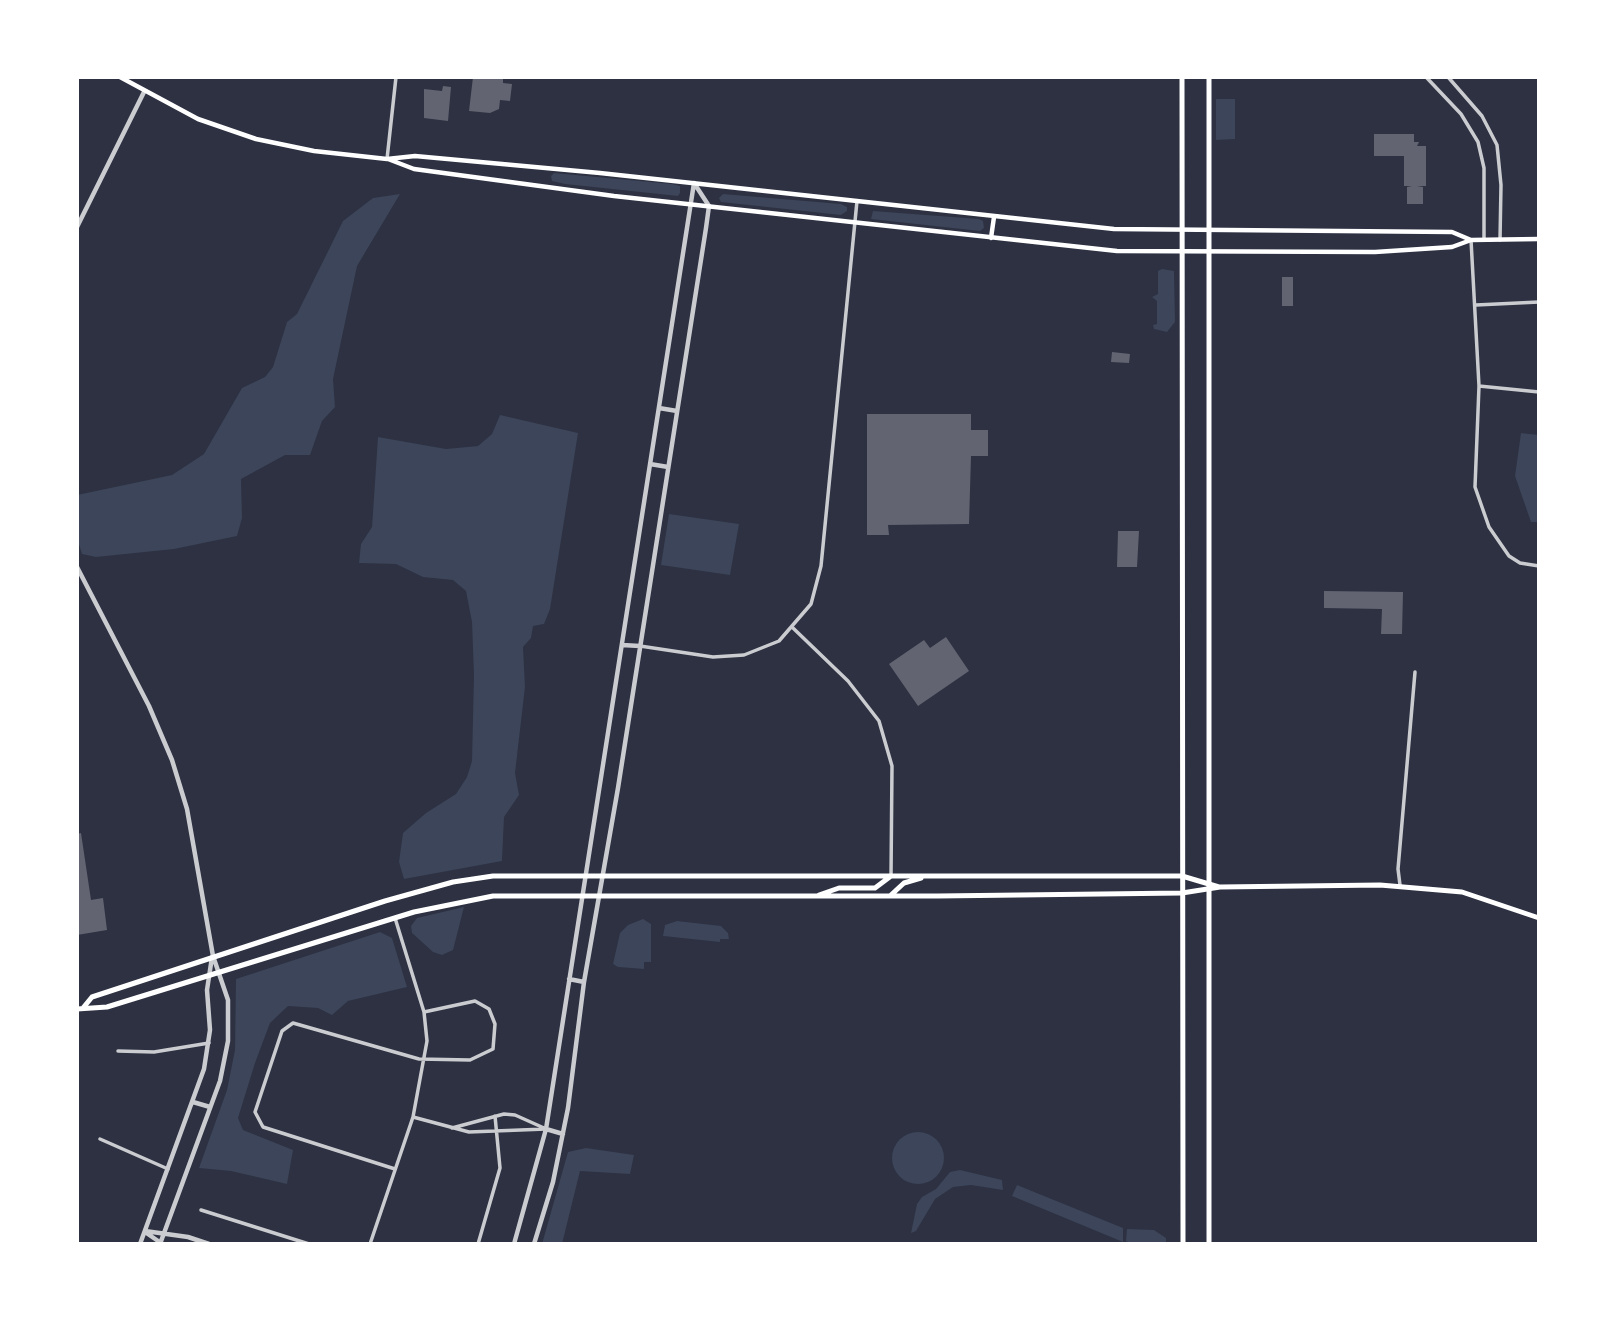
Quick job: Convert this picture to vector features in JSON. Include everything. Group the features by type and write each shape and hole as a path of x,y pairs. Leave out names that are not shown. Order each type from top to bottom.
{"main road":[{"path":"120,77 198,119 256,139 314,151 387,159 415,156 694,183 1114,229 1452,232 1471,240"},
{"path":"1182,77 1183,1244"},
{"path":"1209,77 1209,1244"},
{"path":"387,159 414,169 691,205 1117,251 1402,251 1452,247 1471,240 1539,239"},
{"path":"990,238 993,217"},
{"path":"80,1009 92,997 212,957 453,882 500,876 1182,876 1220,887"},
{"path":"813,897 839,888 875,888 891,876"},
{"path":"891,896 904,883 927,876"},
{"path":"80,1009 97,1010 395,918 479,897 1182,893 1220,887 1400,885 1462,892 1539,918"}],"street":[{"path":"387,159 397,77"},
{"path":"1426,77 1461,114 1478,142 1484,168 1485,239"},
{"path":"1448,77 1482,116 1497,145 1501,185 1500,240"},
{"path":"77,227 144,92"},
{"path":"514,1244 545,1129 694,183"},
{"path":"534,1244 563,1134 584,982 709,206 694,183"},
{"path":"622,645 713,657 744,655 765,649 793,628 811,604 821,566 857,201"},
{"path":"1471,240 1479,386 1473,478 1481,508 1493,535 1509,556 1520,563 1539,566"},
{"path":"1476,305 1539,302"},
{"path":"1479,386 1539,392"},
{"path":"659,408 677,411"},
{"path":"650,464 668,467"},
{"path":"77,567 149,706 172,760 187,809 212,957 228,1000 228,1041 223,1068 161,1244 145,1231"},
{"path":"793,628 848,681 879,720 892,766 891,876"},
{"path":"1400,885 1397,873 1415,672"},
{"path":"370,1244 413,1117 425,1060 424,1013 395,918"},
{"path":"140,1244 193,1102 209,1043 209,977 212,957"},
{"path":"569,979 584,982"},
{"path":"395,1169 263,1127 255,1112 282,1031 293,1023 425,1060 470,1060 493,1049 495,1024 489,1009 475,1001 424,1013"},
{"path":"118,1051 154,1052 209,1043"},
{"path":"193,1102 210,1107"},
{"path":"450,1128 495,1116 514,1115 563,1134"},
{"path":"478,1244 500,1168 495,1116"},
{"path":"413,1117 450,1128 498,1131 545,1129"},
{"path":"100,1139 168,1169"},
{"path":"201,1210 291,1241 309,1244"},
{"path":"145,1231 209,1244"}],"shaded area":[{"path":"1216,99 1235,99 1235,139 1216,140"},
{"path":"554,173 672,184 680,186 680,193 678,196 565,184 552,181 551,176"},
{"path":"400,194 357,266 333,379 335,407 322,421 310,455 285,455 241,479 242,518 237,536 174,549 96,557 82,554 77,538 77,495 172,475 204,454 242,388 265,377 273,367 287,322 297,314 343,221 373,198"},
{"path":"723,194 841,204 847,207 847,211 841,215 721,202 719,198"},
{"path":"873,211 979,219 983,221 984,228 980,231 871,219"},
{"path":"1158,271 1174,271 1175,322 1167,332 1154,329 1153,325 1157,324 1157,301 1152,297 1158,294"},
{"path":"500,415 578,433 550,609 544,624 533,626 531,638 523,647 525,687 515,773 519,795 504,817 502,861 404,879 399,862 403,833 426,813 456,794 467,777 472,761 472,622 466,591 453,580 423,577 396,564 359,563 361,544 372,527 378,437 446,449 478,446 492,434"},
{"path":"1521,433 1539,435 1539,522 1531,522 1515,476"},
{"path":"669,514 739,524 730,575 661,565"},
{"path":"464,907 453,950 442,955 433,952 412,933 411,926 417,918"},
{"path":"643,919 651,924 651,962 644,962 644,969 618,967 613,964 620,933 628,925"},
{"path":"677,921 721,926 728,933 729,939 720,939 720,942 663,936 665,925"},
{"path":"380,932 392,938 407,987 348,1001 332,1015 318,1008 288,1006 270,1023 255,1063 238,1118 243,1130 293,1150 287,1184 231,1171 199,1168 227,1090 235,1050 236,979"},
{"path":"918,1132 937,1139 944,1158 937,1177 918,1184 899,1177 892,1158 899,1139"},
{"path":"586,1148 634,1155 630,1174 580,1171 562,1244 542,1244 568,1152"},
{"path":"960,1170 1002,1180 1003,1190 971,1185 953,1187 935,1199 916,1231 911,1233 917,1204 922,1197 936,1189 950,1172"},
{"path":"1017,1185 1123,1228 1123,1242 1012,1196"},
{"path":"1127,1229 1154,1230 1166,1238 1166,1244 1131,1244 1126,1241"}],"building":[{"path":"473,77 503,77 503,83 512,84 510,101 500,100 499,109 490,113 469,111"},
{"path":"443,86 451,87 448,121 424,118 424,89 442,91"},
{"path":"1374,134 1414,134 1414,142 1419,142 1417,146 1426,146 1426,186 1417,186 1423,187 1423,204 1407,204 1407,187 1412,186 1404,186 1404,156 1374,156"},
{"path":"1282,277 1293,277 1293,306 1282,306"},
{"path":"1112,352 1130,354 1129,363 1111,362"},
{"path":"867,414 971,414 971,430 988,430 988,456 971,456 969,524 888,525 889,535 867,535"},
{"path":"1118,531 1139,531 1137,567 1117,567"},
{"path":"1324,591 1403,592 1402,634 1381,634 1382,609 1324,608"},
{"path":"946,637 969,671 918,706 889,664 924,640 930,648"},
{"path":"81,833 91,900 103,898 107,930 77,935 77,834"}]}
